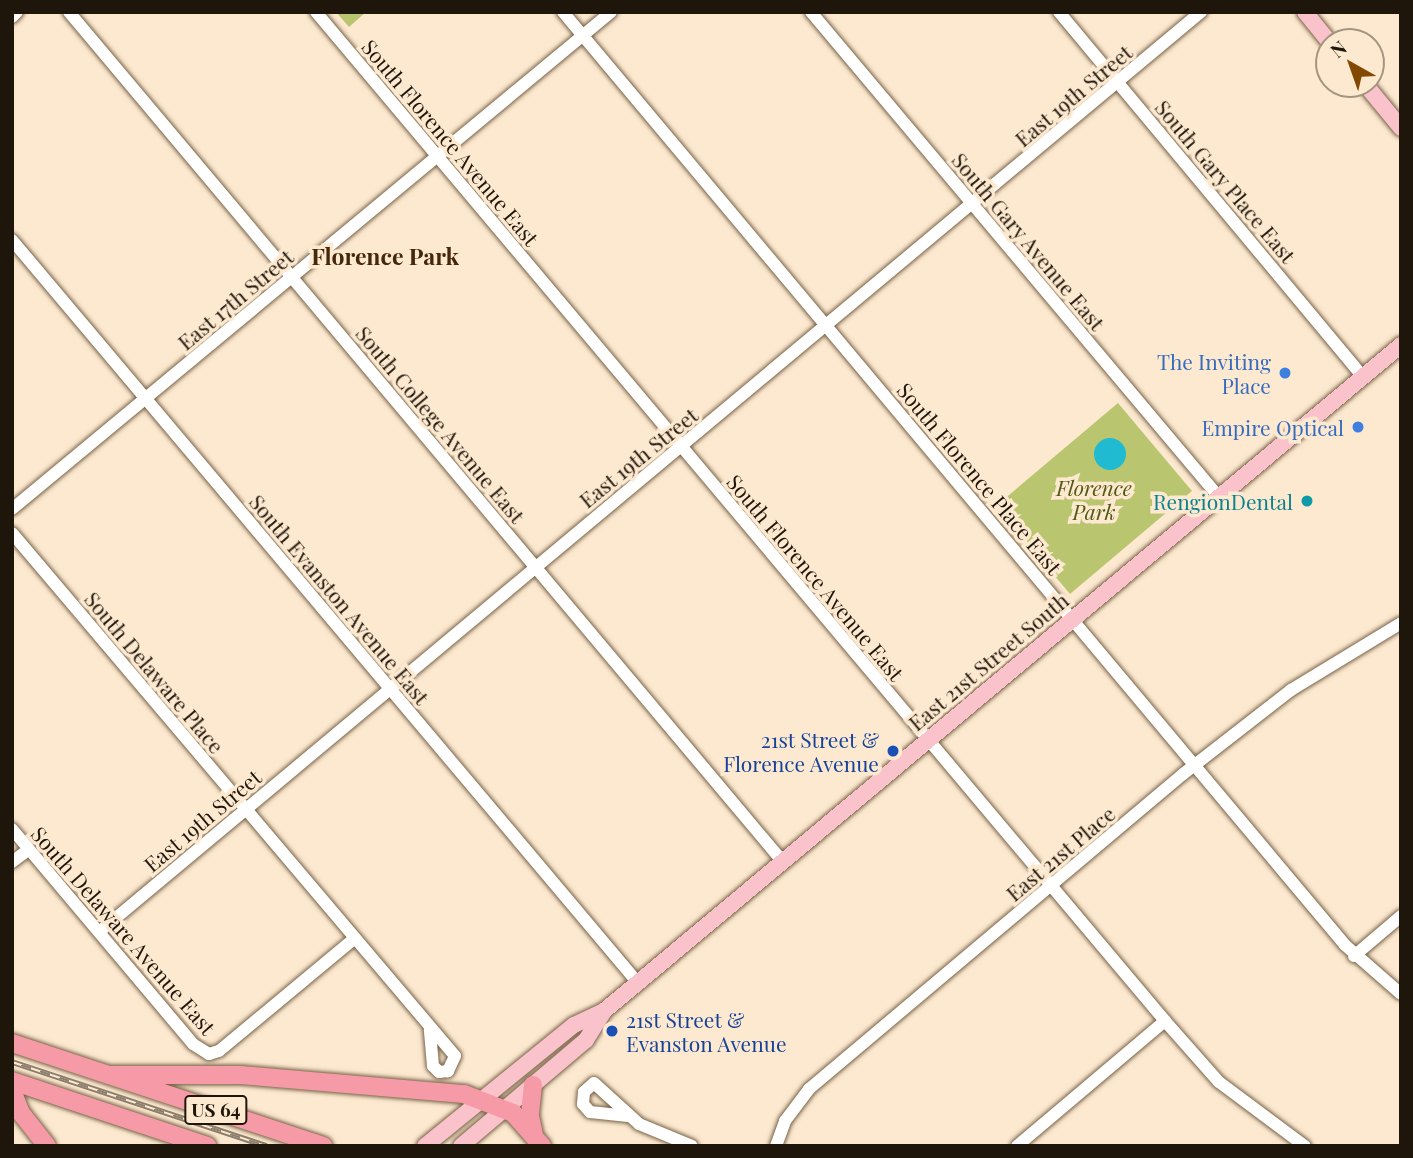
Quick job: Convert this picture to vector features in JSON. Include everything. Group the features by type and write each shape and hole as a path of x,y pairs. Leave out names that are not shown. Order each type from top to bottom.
{"highway":[{"name":"US 64","path":"12,1043 323,1146"},
{"path":"109,1075 241,1075 481,1098 505,1108 538,1141"},
{"name":"US 64","path":"12,1081 207,1146"},
{"path":"533,1085 530,1116 538,1141"},
{"path":"12,1090 20,1113 47,1146"}],"main road":[{"path":"1305,12 1318,28"},
{"path":"1376,98 1401,128"},
{"name":"East 21st Street South","path":"425,1146 574,1025 604,1011 1361,375 1401,345"},
{"name":"East 21st Street South","path":"461,1146 586,1040 604,1011"}],"street":[{"path":"12,17 18,12"},
{"name":"South College Avenue East","path":"69,12 783,862"},
{"name":"South Florence Avenue East","path":"316,12 1165,1021 1219,1082 1305,1146"},
{"name":"South Florence Place East","path":"563,12 1354,956 1401,995"},
{"name":"East 17th Street","path":"12,509 611,12"},
{"name":"South Gary Avenue East","path":"811,12 1218,496"},
{"name":"South Gary Place East","path":"1059,12 1361,375"},
{"name":"East 19th Street","path":"99,932 1201,12"},
{"name":"South Evanston Avenue East","path":"12,240 638,983"},
{"name":"South Delaware Place","path":"12,533 430,1029"},
{"name":"East 21st Place","path":"776,1146 785,1121 809,1089 1195,765 1291,690 1401,623"},
{"name":"South Delaware Avenue East","path":"12,829 193,1044 209,1054 226,1045 354,939"},
{"path":"12,862 29,849"},
{"path":"1354,956 1401,916"},
{"path":"1017,1146 1165,1021"},
{"path":"628,1116 652,1131 692,1146"}],"green space":[{"path":"336,12 366,12 349,27"},
{"name":"Florence Park","path":"1118,403 1192,491 1070,594 996,506"}],"water":[{"path":"1110,438 1121,443 1126,454 1121,465 1110,470 1099,465 1094,454 1099,443"}],"railway":[{"path":"12,1062 266,1146"}],"place":[{"name":"The Inviting Place","path":"1285,373"},
{"name":"Empire Optical","path":"1358,427"},
{"name":"RengionDental","path":"1307,501"},
{"name":"21st Street & Florence Avenue","path":"893,751"},
{"name":"21st Street & Evanston Avenue","path":"612,1031"}],"district":[{"name":"Florence Park","path":"385,256"}]}
